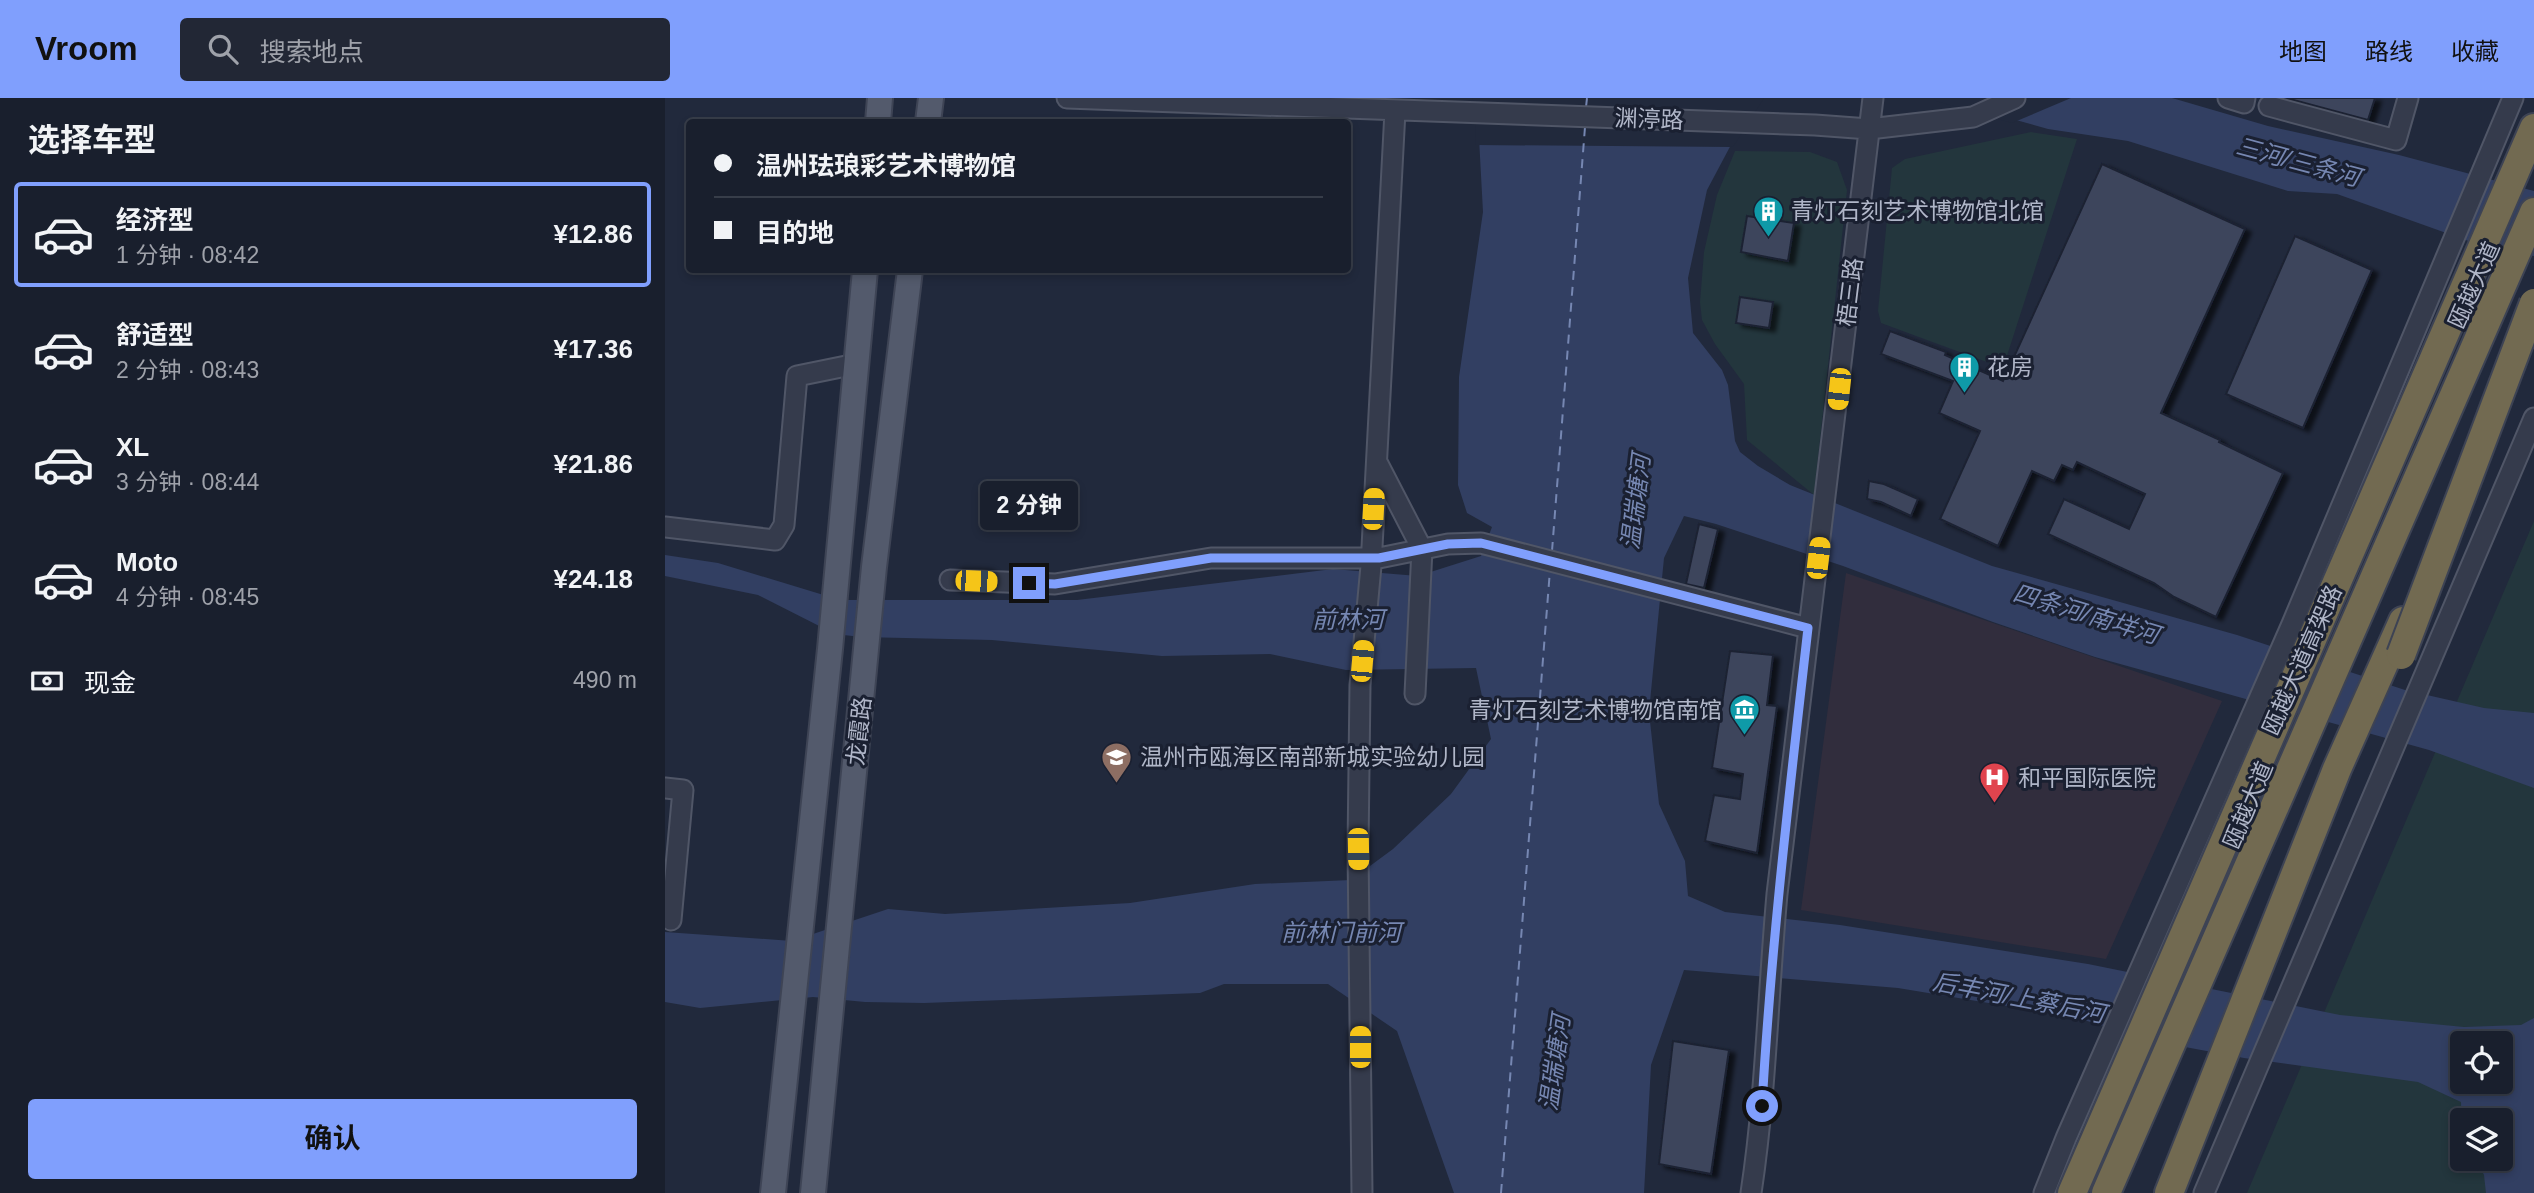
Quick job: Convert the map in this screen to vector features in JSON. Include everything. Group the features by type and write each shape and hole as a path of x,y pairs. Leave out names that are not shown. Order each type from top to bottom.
{"highway":[{"name":"瓯越大道高架路","path":"2072,1193 2534,128"},
{"name":"瓯越大道","path":"2082,1193 2283,723 2530,159"},
{"name":"瓯越大道高架路","path":"2106,1193 2534,212"},
{"path":"2345,772 2401,656 2534,303"},
{"path":"2183,1193 2272,980 2386,657 2534,335"},
{"path":"2169,1193 2233,1077"}],"main road":[{"path":"878,119 880,98"},
{"path":"928,119 931,98"},
{"name":"龙霞路","path":"773,1193 830,649 865,273"},
{"name":"龙霞路","path":"813,1193 874,567 910,273"}],"street":[{"name":"渊渟路","path":"1067,98 1815,125 1869,130 1973,117 2015,98"},
{"name":"梧三路","path":"1808,628 1873,98"},
{"path":"2228,98 2244,103 2245,98"},
{"path":"2269,106 2396,140 2408,98"},
{"path":"2044,1193 2292,625 2512,98"},
{"path":"1362,1193 1358,849 1360,685 1371,562 1395,111"},
{"path":"665,527 775,540 784,525 797,376 856,364"},
{"path":"2204,1193 2233,1077 2272,980 2388,760 2532,425"},
{"path":"1376,460 1422,549 1415,694"},
{"path":"950,580 1055,584 1211,558 1371,562 1448,544 1481,543 1808,628 1777,894 1767,1007 1761,1128 1751,1193"},
{"path":"665,788 683,790 671,920"}],"shaded area":[{"path":"2031,132 2077,139 2003,368 1881,323 1878,311 1892,168 1905,159"},
{"path":"1735,151 1810,152 1837,162 1847,190 1814,495 1747,440 1744,384 1715,344 1702,320 1700,302 1704,252 1717,195"},
{"path":"2534,521 2534,1193 2247,1193"},
{"name":"和平国际医院","path":"1846,573 2222,701 2106,959 1801,910"}],"water":[{"path":"1475,98 1761,98 1741,126 1707,190 1688,278 1693,333 1722,370 1728,385 1735,441 1740,452 1790,485 1992,566 2237,635 2405,690 2484,708 2534,713 2534,788 2429,750 2095,657 1843,566 1684,516 1664,558 1649,712 1659,804 1685,861 1688,896 1725,912 1840,925 2088,964 2340,1015 2464,1027 2521,1025 2534,1018 2534,1193 2486,1193 2482,1171 2513,1171 2513,1108 2461,1108 2461,1102 2418,1082 2244,1058 2153,1041 2074,1017 1898,988 1684,970 1651,1065 1644,1193 1454,1193 1397,1031 1328,984 1224,984 1200,993 924,1003 865,1002 813,997 700,1008 665,1002 665,932 792,941 888,909 945,914 1130,903 1255,884 1351,880 1393,849 1451,794 1491,739 1476,668 1346,670 1270,654 1162,656 992,640 835,634 758,595 665,576 665,555 718,563 840,600 1077,600 1333,569 1418,576 1481,556 1492,527 1467,513 1458,485 1459,377 1483,212"},
{"name":"三河/三条河","path":"1937,98 2172,98 2268,126 2399,155 2534,191 2534,256 2491,249 2337,194 2288,191 2128,141 2048,129"}],"pier":[{"path":"1472,98 1764,98 1733,147 1476,145"},
{"path":"1934,98 2071,98 2012,123 1936,101"}],"building":[{"path":"2286,98 2375,98 2368,120"},
{"path":"2102,164 2245,229 2161,413 2283,473 2216,617 2174,597 2154,583 2048,534 2064,499 2129,529 2145,494 2077,462 2073,470 2062,465 2054,481 2032,471 1998,546 1940,519 1980,431 1939,413 1953,381 1881,354 1890,331 1946,352 1945,355 2003,381"},
{"name":"青灯石刻艺术博物馆北馆","path":"1747,216 1794,223 1788,261 1741,252"},
{"path":"2295,236 2372,270 2303,428 2226,394"},
{"path":"1740,297 1773,302 1769,328 1736,323"},
{"path":"1869,481 1884,484 1918,499 1911,516 1881,502 1867,499"},
{"path":"1699,524 1718,529 1704,588 1686,584"},
{"name":"青灯石刻艺术博物馆南馆","path":"1730,651 1773,655 1767,705 1777,706 1757,853 1705,841 1714,795 1740,799 1743,774 1712,768"},
{"path":"1673,1041 1729,1050 1711,1174 1659,1164"}],"ferry route":[{"path":"1586,107 1587,98"},
{"path":"1552,551 1585,127"},
{"path":"1501,1193 1550,570"}],"place":[{"name":"青灯石刻艺术博物馆北馆","path":"1768,238"},
{"name":"花房","path":"1964,394"},
{"name":"青灯石刻艺术博物馆南馆","path":"1745,737"},
{"name":"温州市瓯海区南部新城实验幼儿园","path":"1117,784"},
{"name":"和平国际医院","path":"1995,805"}],"route":[{"path":"1029,583 1055,584 1211,558 1379,558 1448,544 1481,543 1808,628 1777,894 1762,1106"}],"water label":[{"name":"温瑞塘河","path":"1636,502"},
{"name":"四条河/南垟河","path":"2086,614"},
{"name":"前林河","path":"1348,620"},
{"name":"前林门前河","path":"1341,933"},
{"name":"后丰河/上蔡后河","path":"2019,998"},
{"name":"温瑞塘河","path":"1555,1063"}]}
